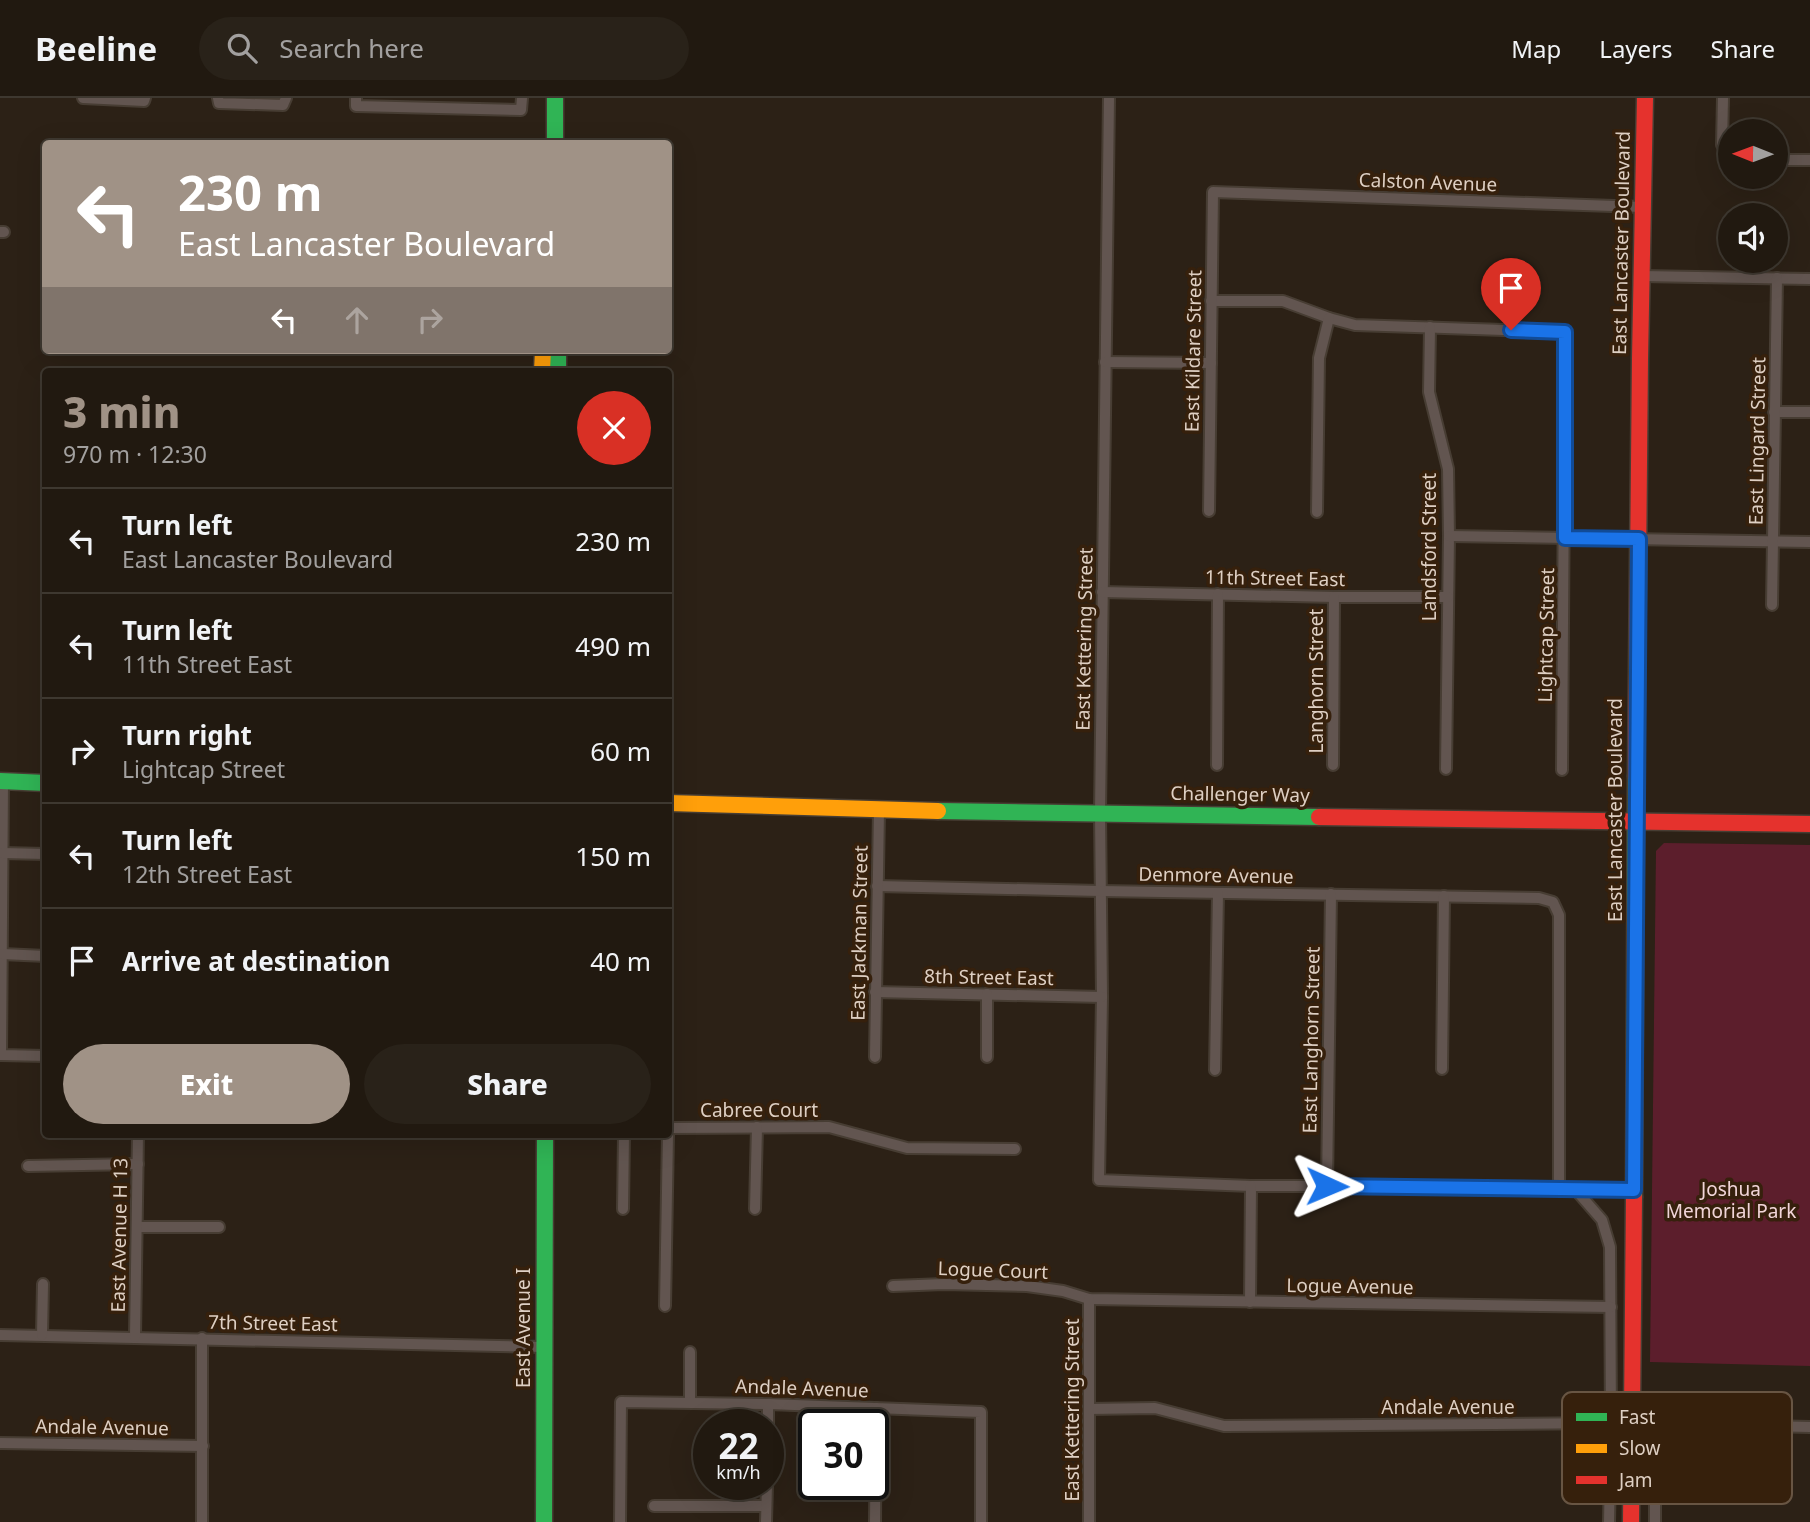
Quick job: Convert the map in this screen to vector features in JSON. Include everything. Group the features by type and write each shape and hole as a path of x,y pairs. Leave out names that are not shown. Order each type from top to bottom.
{"main road":[{"path":"555,98 555,140"},
{"name":"East Lancaster Boulevard","path":"1633,1392 1636,821 1645,98"},
{"path":"1,781 42,783"},
{"name":"Challenger Way","path":"672,803 879,810 1810,824"},
{"name":"East Avenue I","path":"544,1522 545,1138"},
{"name":"East Lancaster Boulevard","path":"1631,1504 1631,1522"}],"street":[{"path":"83,98 144,99"},
{"path":"218,98 219,103 284,102"},
{"path":"356,102 522,110 522,98"},
{"name":"East Kettering Street","path":"1108,98 1100,813 1102,997 1098,1180 1251,1186"},
{"path":"1723,98 1723,119"},
{"path":"1788,160 1810,160"},
{"name":"Calston Avenue","path":"1213,192 1642,207"},
{"name":"East Kildare Street","path":"1209,511 1213,192"},
{"path":"1642,276 1810,279"},
{"name":"East Lingard Street","path":"1772,605 1777,278"},
{"path":"1211,301 1283,301 1355,326 1430,327"},
{"path":"1317,512 1319,358 1329,318"},
{"name":"Lightcap Street","path":"1430,327 1565,332 1562,770"},
{"name":"Landsford Street","path":"1430,327 1429,392 1448,469 1447,769"},
{"path":"1105,362 1211,363"},
{"path":"1774,412 1810,412"},
{"path":"1449,536 1810,542"},
{"name":"11th Street East","path":"1102,592 1448,597"},
{"path":"1217,765 1218,594"},
{"name":"Langhorn Street","path":"1333,765 1334,597"},
{"path":"1,781 1,1055 42,1056"},
{"name":"East Jackman Street","path":"874,1057 879,810"},
{"path":"2,853 42,854"},
{"name":"Denmore Avenue","path":"877,886 1539,898 1553,902 1559,915 1559,1188"},
{"path":"1215,1070 1217,892"},
{"name":"East Langhorn Street","path":"1327,1186 1331,894"},
{"path":"1441,1069 1444,896"},
{"path":"2,954 42,956"},
{"name":"8th Street East","path":"875,992 1102,997"},
{"path":"987,994 987,1057"},
{"path":"755,1209 757,1127"},
{"name":"Cabree Court","path":"672,1128 830,1127 907,1148 1015,1149"},
{"name":"East Avenue H 13","path":"135,1337 138,1138"},
{"path":"623,1209 624,1138"},
{"path":"665,1306 668,1138"},
{"path":"28,1166 138,1164"},
{"path":"1250,1301 1251,1186 1634,1190"},
{"path":"1575,1189 1602,1220 1610,1247 1611,1392"},
{"path":"137,1227 219,1227"},
{"path":"42,1335 43,1284"},
{"name":"Logue Court","path":"893,1286 1027,1286 1063,1291 1089,1299"},
{"name":"East Kettering Street","path":"1089,1299 1089,1522"},
{"name":"Logue Avenue","path":"1089,1299 1611,1307"},
{"name":"7th Street East","path":"0,1335 544,1347"},
{"path":"202,1338 202,1522"},
{"path":"690,1352 690,1402"},
{"name":"Andale Avenue","path":"620,1522 621,1402 981,1412 981,1522"},
{"path":"768,1404 768,1409"},
{"path":"875,1522 876,1408"},
{"name":"Andale Avenue","path":"1089,1409 1155,1408 1224,1426 1562,1423"},
{"name":"Andale Avenue","path":"1792,1427 1810,1427"},
{"name":"Andale Avenue","path":"0,1443 202,1447"},
{"path":"766,1500 766,1522"},
{"path":"1609,1504 1609,1522"},
{"path":"1655,1504 1655,1522"},
{"path":"654,1506 766,1506"}],"green space":[{"name":"Joshua Memorial Park","path":"1664,843 1810,845 1810,1366 1650,1362 1656,851"}],"traffic: fast":[{"path":"555,98 555,140"},
{"path":"558,354 558,368"},
{"path":"1634,1197 1636,776"},
{"path":"0,781 42,783"},
{"path":"938,811 1319,817"},
{"path":"544,1522 545,1138"}],"traffic: slow":[{"path":"542,368 543,354"},
{"path":"672,803 938,811"}],"traffic: jam":[{"path":"1636,776 1645,98"},
{"path":"1319,817 1810,824"},
{"path":"1632,1392 1634,1197"},
{"path":"1631,1504 1631,1522"}],"route":[{"path":"1327,1186 1634,1190 1639,539 1565,538 1565,332 1511,330"}]}
